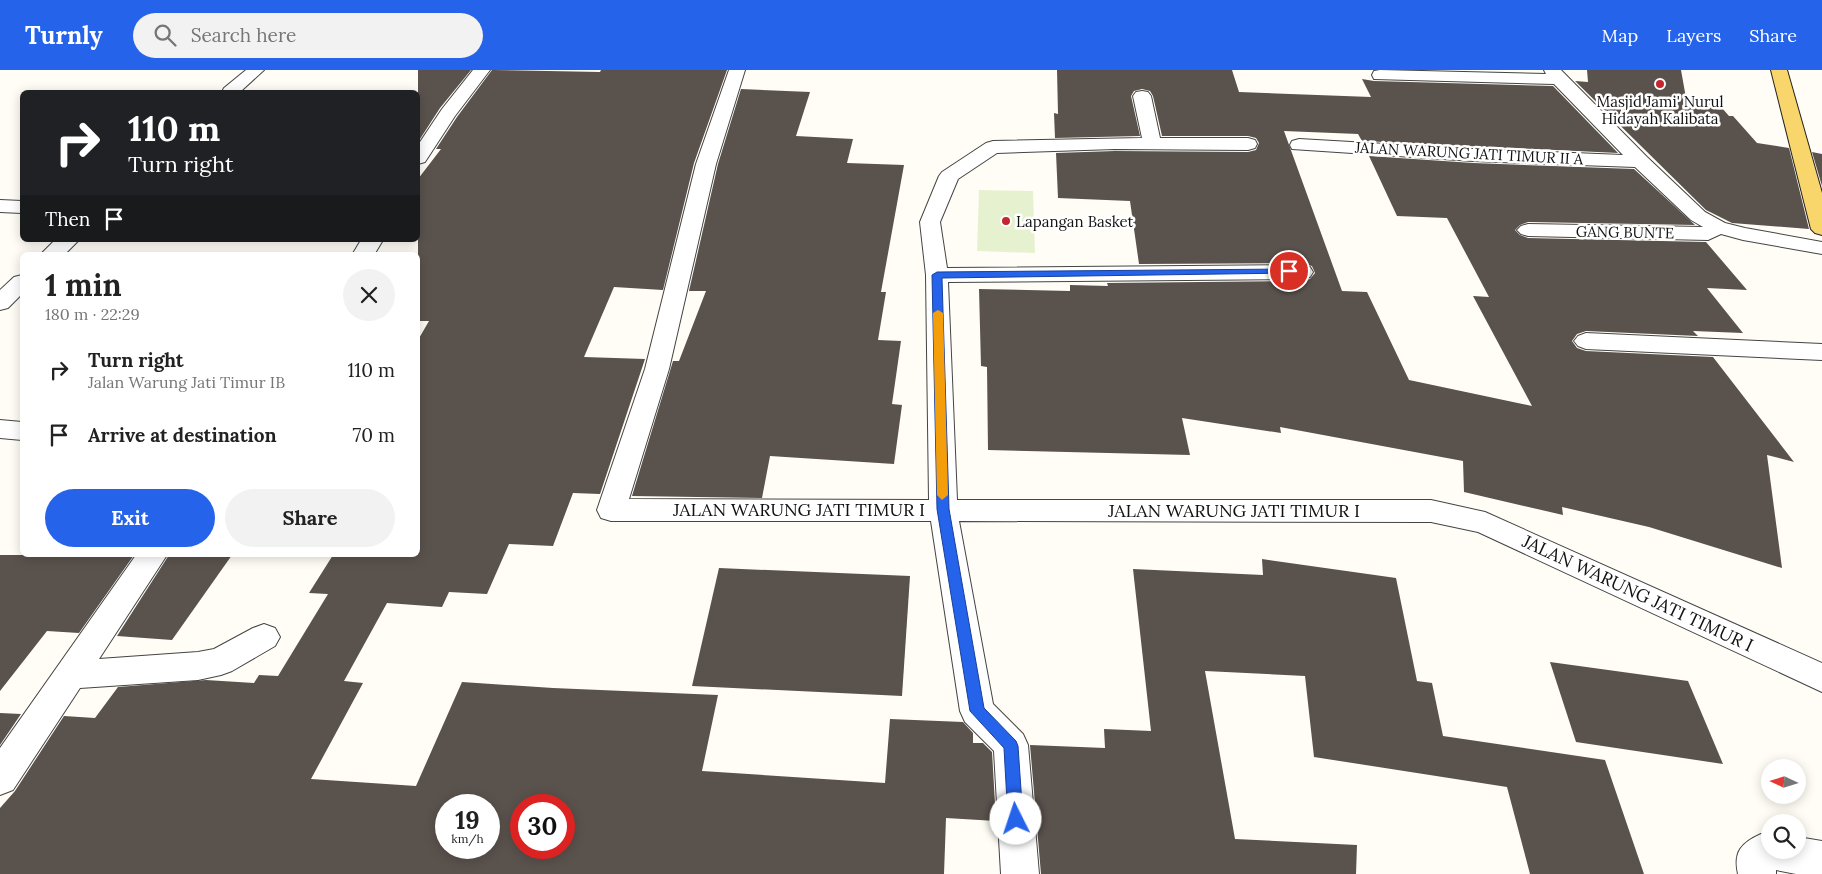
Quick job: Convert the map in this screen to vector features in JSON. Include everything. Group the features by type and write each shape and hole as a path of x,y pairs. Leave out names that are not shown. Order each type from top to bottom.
{"main road":[{"path":"1779,70 1815,184 1822,229"}],"street":[{"path":"232,90 256,70"},
{"path":"420,155 448,113 482,70"},
{"name":"JALAN WARUNG JATI TIMUR I","path":"737,70 706,164 657,369 611,510 1431,511 1485,523 1822,678"},
{"path":"1380,75 1555,75 1640,161 1698,216 1718,227 1743,234 1822,248"},
{"path":"1142,96 1152,143"},
{"path":"1020,874 1011,746 977,711 943,509 937,275 930,222 949,176 993,148 1152,143 1248,144"},
{"name":"JALAN WARUNG JATI TIMUR II A","path":"1298,144 1473,155 1640,161"},
{"path":"0,206 20,208"},
{"name":"GANG BUNTE","path":"1528,230 1708,234 1718,227"},
{"path":"54,252 66,242"},
{"path":"937,275 1302,272"},
{"path":"0,303 20,284"},
{"path":"1586,341 1822,352"},
{"path":"0,429 20,431"},
{"path":"0,778 151,557"},
{"path":"70,676 198,666 221,662 264,637"},
{"path":"1757,874 1754,861 1761,853 1776,852 1822,860"}],"green space":[{"name":"Lapangan Basket","path":"979,190 1033,191 1035,253 977,251"}],"building":[{"path":"418,70 471,70 440,108 420,139 420,90 418,90"},
{"path":"492,70 600,72 601,70 727,70 694,163 663,290 614,287 584,357 645,359 600,494 573,493 553,546 509,544 487,594 449,592 442,607 387,603 344,681 363,683 311,779 416,786 462,682 718,695 702,771 885,783 890,719 963,722 973,733 973,743 983,743 992,752 996,821 946,818 944,874 0,874 0,808 15,791 64,716 95,718 118,687 206,680 254,683 259,675 278,676 328,594 309,593 332,557 420,557 420,337 429,321 420,321 420,252 418,252 418,242 420,242 420,176 441,149 436,149"},
{"path":"1057,70 1232,70 1239,92 1371,97 1362,79 1374,81 1553,86 1618,153 1362,141 1358,134 1284,131 1342,291 1367,292 1409,380 1532,406 1473,296 1489,297 1447,218 1397,216 1369,156 1473,163 1634,169 1695,225 1528,222 1520,225 1515,230 1520,235 1528,238 1706,242 1747,290 1707,288 1743,333 1693,331 1698,336 1586,331 1577,334 1572,341 1577,348 1586,351 1713,357 1794,462 1767,455 1782,568 1649,527 1562,507 1563,515 1464,492 1463,461 1280,427 1281,433 1182,418 1190,455 988,450 987,367 981,366 979,289 1070,291 1070,285 1108,286 1107,283 1302,281 1310,279 1315,273 1312,266 1302,263 1139,264 1130,201 1058,198 1056,153 1115,151 1248,152 1256,150 1259,143 1256,138 1248,136 1162,136 1153,96 1150,91 1142,89 1134,91 1131,96 1140,136 1055,138 1054,113 1058,114"},
{"path":"1587,70 1681,70 1686,98 1715,100 1729,116 1733,116 1757,143 1789,148 1809,229 1732,223 1706,210 1575,81 1588,82"},
{"path":"741,89 810,92 796,136 853,139 847,163 904,165 881,292 886,292 878,340 901,341 892,404 902,405 894,464 770,456 762,498 632,496 673,361 679,361 706,291 689,291 718,164"},
{"path":"1812,152 1822,154 1822,186"},
{"path":"0,555 20,555 20,557 133,557 79,633 47,631 0,691"},
{"path":"168,557 231,557 172,640 117,636"},
{"path":"1262,559 1396,578 1417,681 1432,683 1443,736 1605,760 1644,874 1530,874 1507,787 1314,757 1305,676 1205,671 1235,839 1357,845 1356,874 1041,874 1030,745 1105,748 1104,729 1151,731 1133,569 1263,575"},
{"path":"719,568 910,576 902,696 692,686"},
{"path":"1550,662 1688,681 1723,764 1576,742"},
{"path":"0,713 21,714 0,745"}],"slow traffic":[{"path":"938,313 942,495"}],"place":[{"name":"Masjid Jami' Nurul Hidayah Kalibata","path":"1660,84"},
{"name":"Lapangan Basket","path":"1006,221"}],"route":[{"path":"1016,819 1011,746 977,711 943,509 937,275 1289,271"}]}
